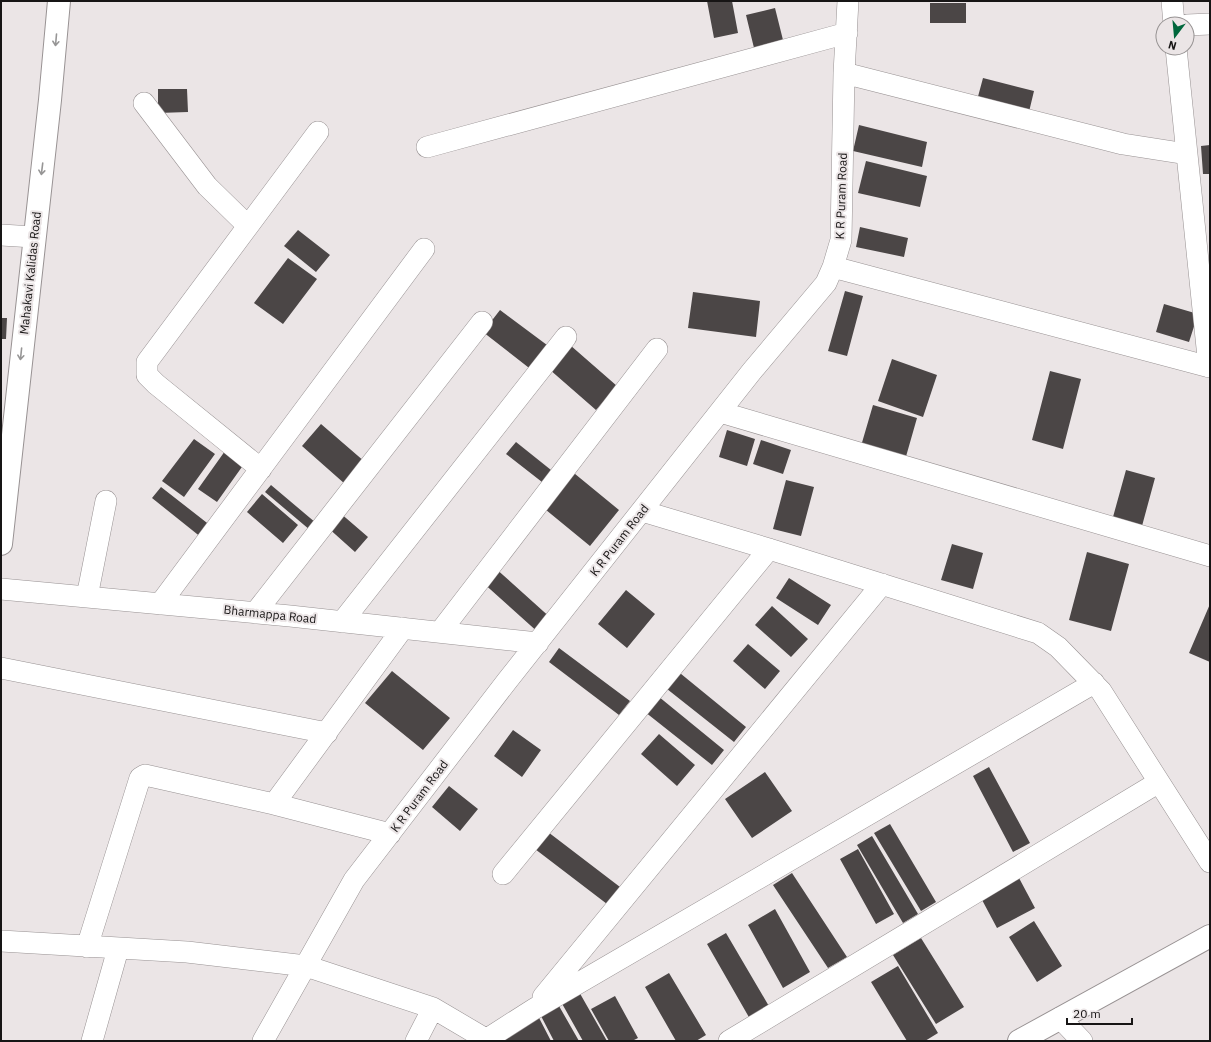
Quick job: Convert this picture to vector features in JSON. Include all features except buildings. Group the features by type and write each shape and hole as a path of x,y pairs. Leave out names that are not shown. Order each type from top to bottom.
{"street":[{"name":"Mahakavi Kalidas Road","path":"1,544 50,100 59,1"},
{"name":"K R Puram Road","path":"263,1041 354,880 538,642 720,412 826,283 842,240 844,73 848,1"},
{"path":"1172,1 1173,16"},
{"path":"1195,25 1210,24"},
{"path":"427,147 847,33"},
{"path":"833,267 1209,367 1202,223 1187,154 1177,56"},
{"path":"844,73 1124,144 1187,154"},
{"path":"144,103 208,186 248,226"},
{"path":"261,469 156,384 148,375 147,362 318,132"},
{"path":"1,235 34,237"},
{"path":"160,604 424,249"},
{"path":"255,613 482,322"},
{"path":"342,622 566,337"},
{"path":"440,632 657,349"},
{"path":"720,412 1210,556"},
{"path":"87,597 106,500"},
{"path":"642,511 1038,633 1058,646 1101,691 1210,862"},
{"path":"503,874 769,549"},
{"path":"534,1009 882,584"},
{"name":"Bharmappa Road","path":"1,588 538,642"},
{"path":"274,804 403,628"},
{"path":"1,668 327,733"},
{"path":"1,941 187,952 306,966 433,1008 488,1040 534,1009 1094,683"},
{"path":"87,947 140,778 142,776 145,775 274,804 390,834"},
{"path":"729,1041 1159,782"},
{"path":"1019,1041 1210,936"},
{"path":"92,1041 118,949"},
{"path":"416,1041 433,1008"},
{"path":"1060,1018 1082,1041"}]}
